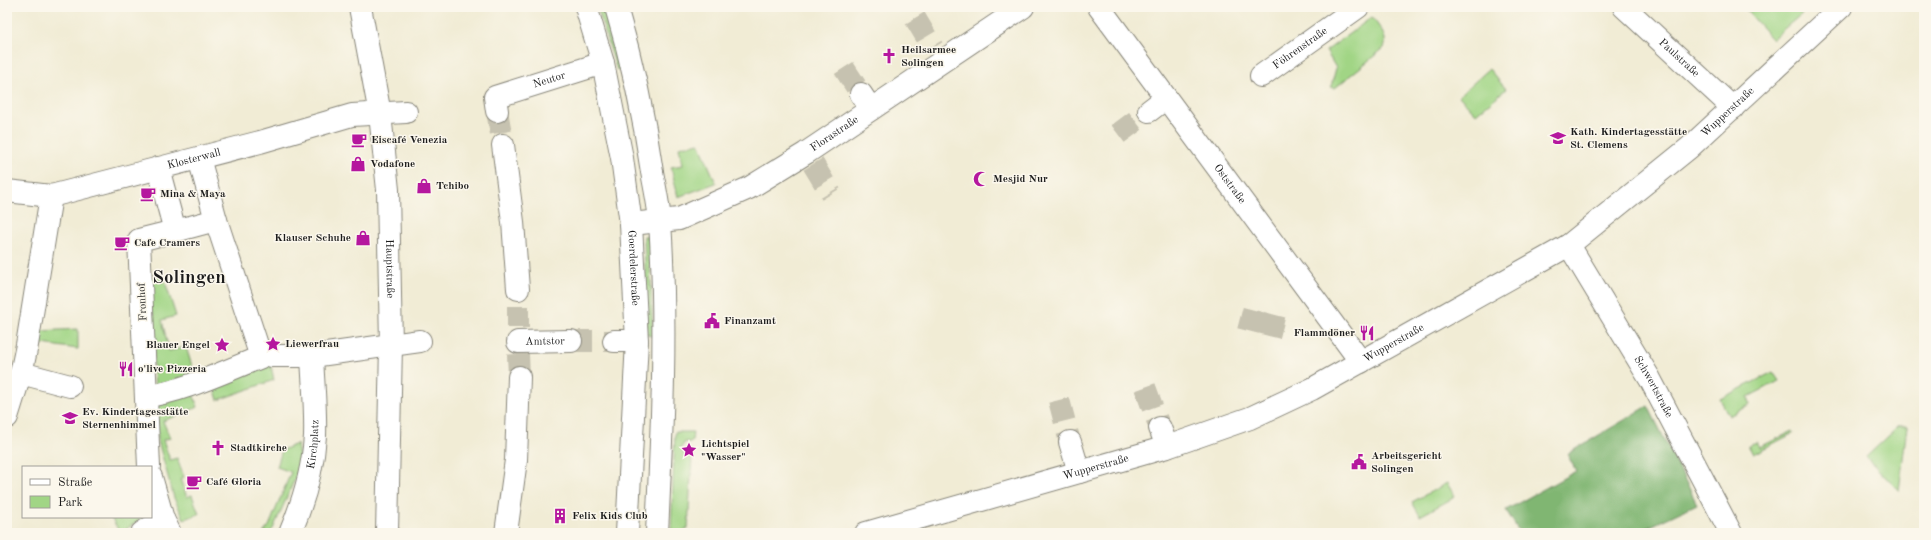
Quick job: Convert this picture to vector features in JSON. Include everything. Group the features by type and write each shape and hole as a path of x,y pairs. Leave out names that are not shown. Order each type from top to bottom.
{"street":[{"name":"Hauptstraße","path":"360,7 380,114 388,190 391,345 386,533"},
{"name":"Goerdelerstraße","path":"586,7 603,63 622,158 631,224 637,341 627,533"},
{"path":"616,7 634,75 647,139 660,221 664,404 657,533"},
{"name":"Florastraße","path":"631,224 679,219 810,159 866,102 937,55 1023,7"},
{"name":"Oststraße","path":"1099,7 1162,110 1361,362"},
{"name":"Föhrenstraße","path":"1261,76 1358,7"},
{"name":"Paulstraße","path":"1624,7 1733,108"},
{"name":"Wupperstraße","path":"866,533 966,503 1079,472 1164,438 1250,418 1294,398 1361,362 1569,245 1668,166 1733,108 1841,7"},
{"name":"Neutor","path":"496,104 603,63"},
{"path":"380,114 406,112"},
{"name":"Klosterwall","path":"7,191 51,196 260,142 352,115 380,114"},
{"path":"503,145 513,222 518,289"},
{"path":"146,396 156,395 261,357 216,220 199,158"},
{"path":"158,168 175,231 216,220"},
{"path":"7,417 21,373 36,300 51,196"},
{"name":"Fronhof","path":"149,466 139,240 175,231"},
{"name":"Schwertstraße","path":"1569,245 1650,379 1731,533"},
{"path":"272,356 312,356 420,341"},
{"name":"Amtstor","path":"518,341 571,341"},
{"path":"614,341 637,341"},
{"name":"Kirchplatz","path":"292,532 302,504 309,477 315,436 312,356"},
{"path":"21,373 70,386"},
{"path":"506,533 516,460 519,377"},
{"path":"1070,442 1079,472"},
{"path":"142,533 167,526 152,480"}],"green space":[{"path":"597,7 603,7 618,53 620,70 617,70"},
{"path":"1744,7 1810,7 1772,39"},
{"path":"1372,17 1384,36 1384,48 1335,88 1331,87 1336,68 1326,51"},
{"path":"1489,69 1506,89 1476,114 1459,96"},
{"path":"699,143 716,183 678,197 671,167 683,165 679,147"},
{"path":"644,236 649,236 653,336 647,335"},
{"path":"163,275 176,316 162,320 169,351 186,347 195,376 155,389 148,277"},
{"path":"78,329 78,349 35,343 37,331"},
{"path":"264,365 271,365 274,380 218,400 213,384"},
{"path":"1773,372 1779,381 1748,397 1750,405 1729,416 1720,399"},
{"path":"192,391 198,407 163,421 170,438 163,440 170,460 177,458 184,477 180,479 187,497 192,495 199,514 184,519 174,498 158,441 156,403"},
{"path":"1648,406 1697,504 1636,533 1520,533 1506,510 1576,471 1567,454"},
{"path":"1899,426 1907,426 1899,491 1866,457"},
{"path":"1793,431 1794,433 1753,454 1748,445 1757,442 1760,447"},
{"path":"675,432 693,432 692,442 685,442 681,448 684,455 692,456 688,528 681,533 671,533"},
{"path":"297,444 300,463 297,474 273,529 269,533 263,533 269,526 291,472 277,467 282,450"},
{"path":"1447,483 1455,497 1420,516 1412,502"},
{"path":"112,518 143,518 120,533"}],"tunnel":[{"path":"915,18 933,48"},
{"path":"844,68 861,94"},
{"path":"497,111 503,145"},
{"path":"1118,134 1149,111"},
{"path":"813,164 831,194"},
{"path":"518,289 518,328"},
{"path":"1248,331 1256,300"},
{"path":"1269,336 1277,306"},
{"path":"571,341 614,341"},
{"path":"518,354 519,377"},
{"path":"1145,387 1160,428"},
{"path":"1059,400 1070,442"}],"place":[{"name":"Heilsarmee Solingen","path":"889,56"},
{"name":"Kath. Kindertagesstätte St. Clemens","path":"1558,138"},
{"name":"Eiscafé Venezia","path":"359,140"},
{"name":"Vodafone","path":"358,164"},
{"name":"Mesjid Nur","path":"981,179"},
{"name":"Tchibo","path":"424,186"},
{"name":"Mina & Maya","path":"148,194"},
{"name":"Klauser Schuhe","path":"363,238"},
{"name":"Cafe Cramers","path":"122,243"},
{"name":"Finanzamt","path":"712,321"},
{"name":"Flammdöner","path":"1367,333"},
{"name":"Liewerfrau","path":"273,344"},
{"name":"Blauer Engel","path":"222,345"},
{"name":"o'live Pizzeria","path":"126,369"},
{"name":"Ev. Kindertagesstätte Sternenhimmel","path":"70,418"},
{"name":"Stadtkirche","path":"218,448"},
{"name":"Lichtspiel \"Wasser\"","path":"689,450"},
{"name":"Arbeitsgericht Solingen","path":"1359,462"},
{"name":"Café Gloria","path":"194,482"},
{"name":"Felix Kids Club","path":"560,516"}],"district":[{"name":"Solingen","path":"189,278"}]}
